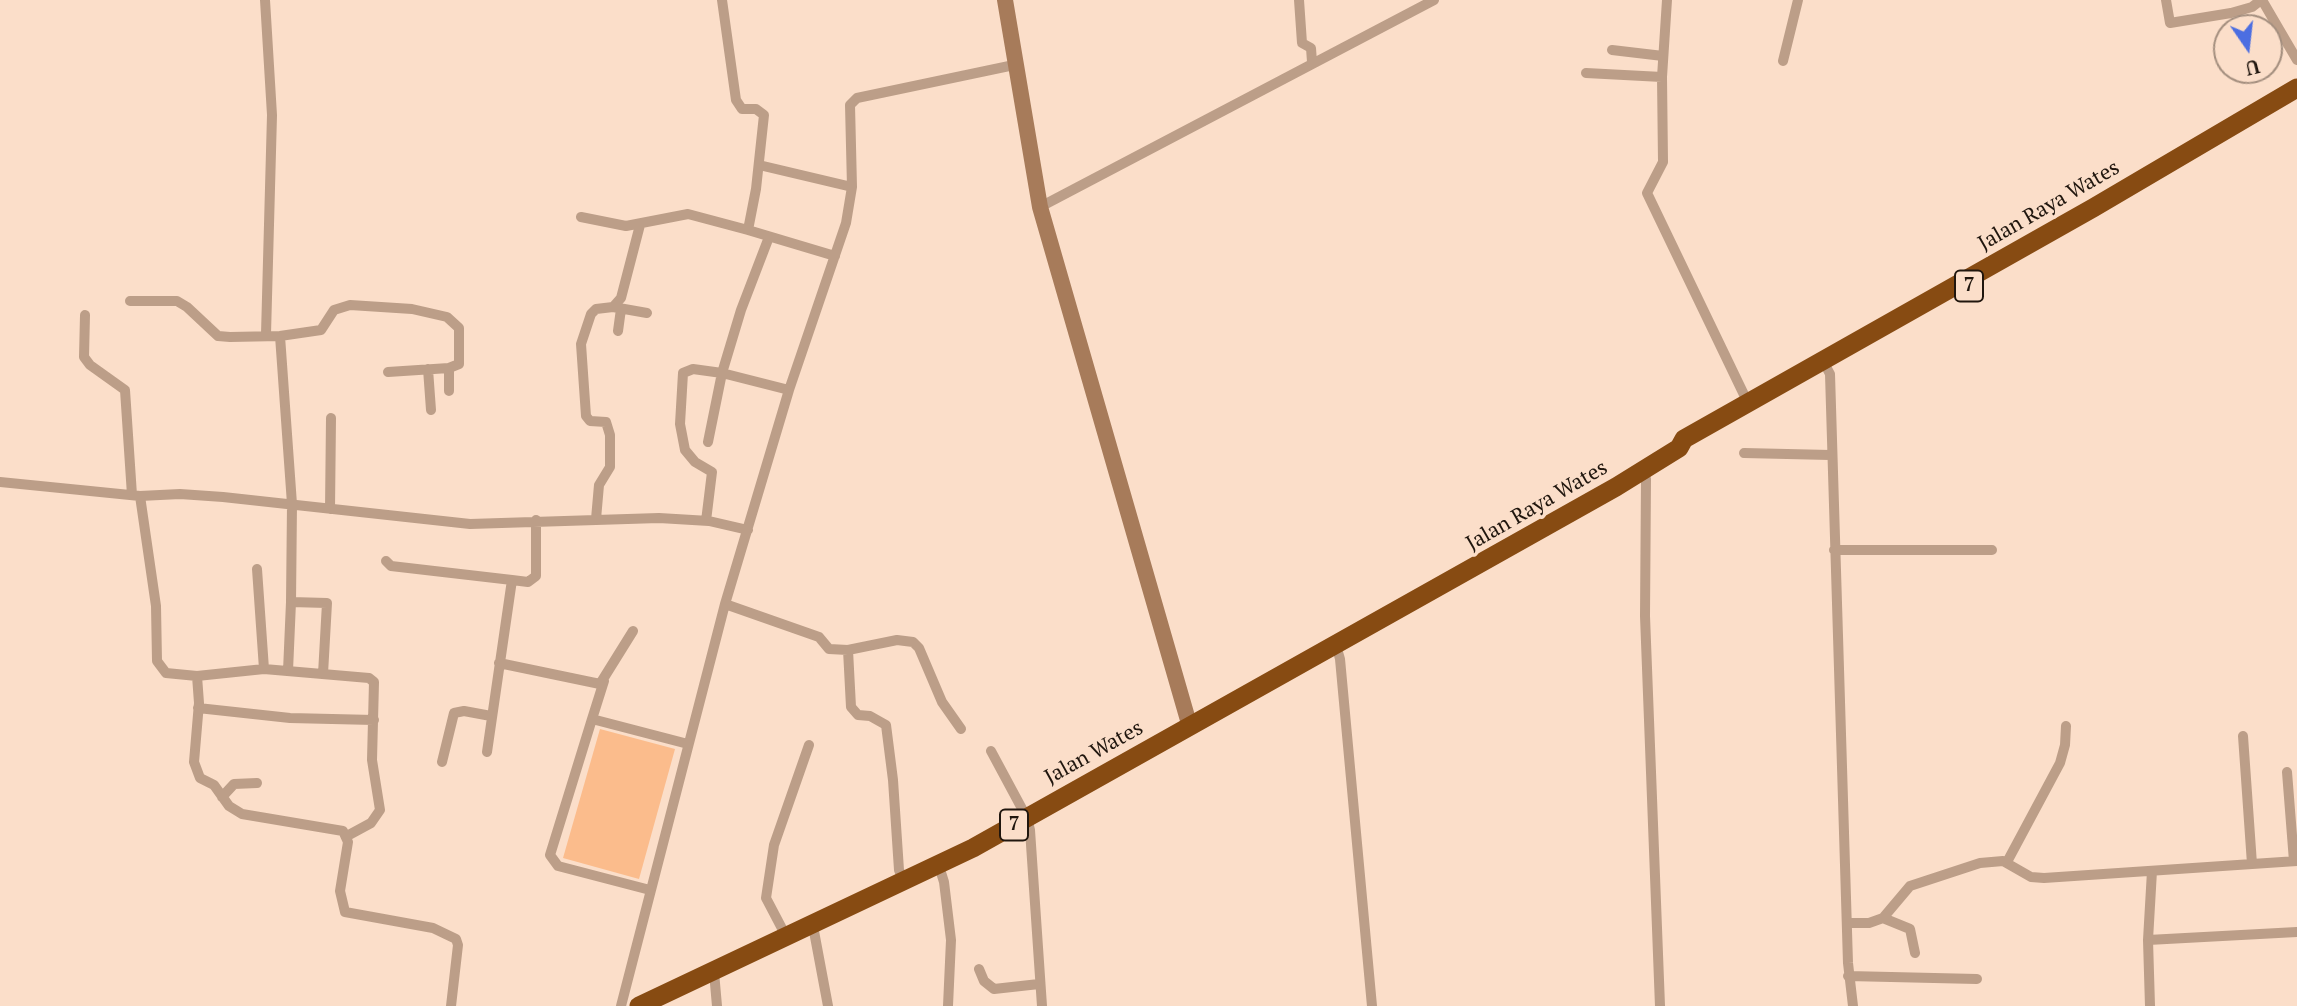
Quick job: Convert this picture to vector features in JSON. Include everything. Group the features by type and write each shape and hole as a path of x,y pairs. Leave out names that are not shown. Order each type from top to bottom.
{"highway":[{"name":"Jalan Raya Wates","path":"2275,107 2297,88"},
{"name":"Jalan Raya Wates","path":"1679,448 1688,448 1825,364 2275,107 2297,99"},
{"name":"Jalan Raya Wates","path":"1415,602 1643,471 1679,448 1684,439 1825,364"},
{"name":"Jalan Wates","path":"639,1006 939,866 1415,602"}],"street":[{"path":"265,0 272,116 266,334"},
{"path":"722,0 736,100 742,108 756,109 764,115 748,230"},
{"path":"1005,0 1040,207 1190,727"},
{"path":"1299,0 1302,43 1311,48 1312,62"},
{"path":"1040,207 1434,0"},
{"path":"1667,0 1662,56 1662,162 1648,198 1748,403"},
{"path":"1783,61 1798,0"},
{"path":"2166,0 2170,23 2231,13 2252,7 2262,0 2297,60"},
{"path":"1612,50 1662,56"},
{"path":"621,1006 725,604 789,390 846,223 852,187 849,115 852,101 1014,65"},
{"path":"1586,73 1662,77"},
{"path":"759,165 852,187"},
{"path":"581,217 626,226 640,225 679,213 835,256"},
{"path":"618,331 617,308 640,225"},
{"path":"708,442 722,373 741,310 769,237"},
{"path":"130,302 177,301 218,336 280,336 321,330 338,307 350,305 412,309 447,317 457,324 458,364 449,368 388,372"},
{"path":"596,519 599,485 610,467 610,435 606,422 590,421 586,416 581,344 591,314 596,309 617,308 647,313"},
{"path":"85,315 84,357 90,365 125,390 136,496 156,606 157,661 166,673 197,676 264,669 369,678 375,687 372,760 380,810 371,824 347,836"},
{"path":"280,336 292,504 288,671"},
{"path":"1825,364 1830,374 1830,455 1848,976 1853,1006"},
{"path":"449,368 449,391"},
{"path":"428,369 431,410"},
{"path":"706,521 712,472 695,462 685,450 680,424 682,373 693,369 722,373 789,390"},
{"path":"330,509 331,418"},
{"path":"1744,453 1830,455"},
{"path":"1643,471 1646,479 1645,617 1660,1006"},
{"path":"0,482 136,496 180,494 480,524 596,519 706,521 748,530"},
{"path":"386,561 391,566 528,582 536,576 536,520"},
{"path":"1834,550 1992,550"},
{"path":"257,569 264,669"},
{"path":"487,752 512,580"},
{"path":"291,602 327,603 323,674"},
{"path":"725,604 819,637 829,649 848,650 897,640 912,642 919,648 942,702 961,729"},
{"path":"633,631 623,644 604,681 551,861 558,866 650,890"},
{"path":"1336,645 1340,659 1372,1006"},
{"path":"848,650 850,707 858,715 870,716 886,725 900,870 904,882"},
{"path":"499,663 593,684 604,681"},
{"path":"197,676 198,708 194,762 200,778 214,785 229,806 242,814 326,826 347,836"},
{"path":"198,708 290,718 374,720"},
{"path":"442,762 454,713 464,711 491,716"},
{"path":"592,719 688,744"},
{"path":"2007,862 2060,763 2066,745 2066,726"},
{"path":"2243,736 2252,864"},
{"path":"787,938 766,898 774,845 809,745"},
{"path":"991,751 1027,817 1031,840 1042,1006"},
{"path":"1847,923 1869,923 1883,918 1910,886 1980,863 2007,862 2031,877 2044,878 2295,861 2287,772"},
{"path":"222,797 234,784 257,783"},
{"path":"347,836 340,891 345,912 433,928 456,939 458,946 451,1006"},
{"path":"939,866 944,882 951,940 948,1006"},
{"path":"2150,1006 2148,940 2152,871"},
{"path":"1883,918 1910,929 1916,953"},
{"path":"813,926 828,1006"},
{"path":"2148,940 2297,932"},
{"path":"979,969 984,981 994,989 1039,984"},
{"path":"714,972 717,1006"},
{"path":"1848,976 1977,979"}],"shaded area":[{"path":"600,729 675,749 639,879 563,858"}]}
